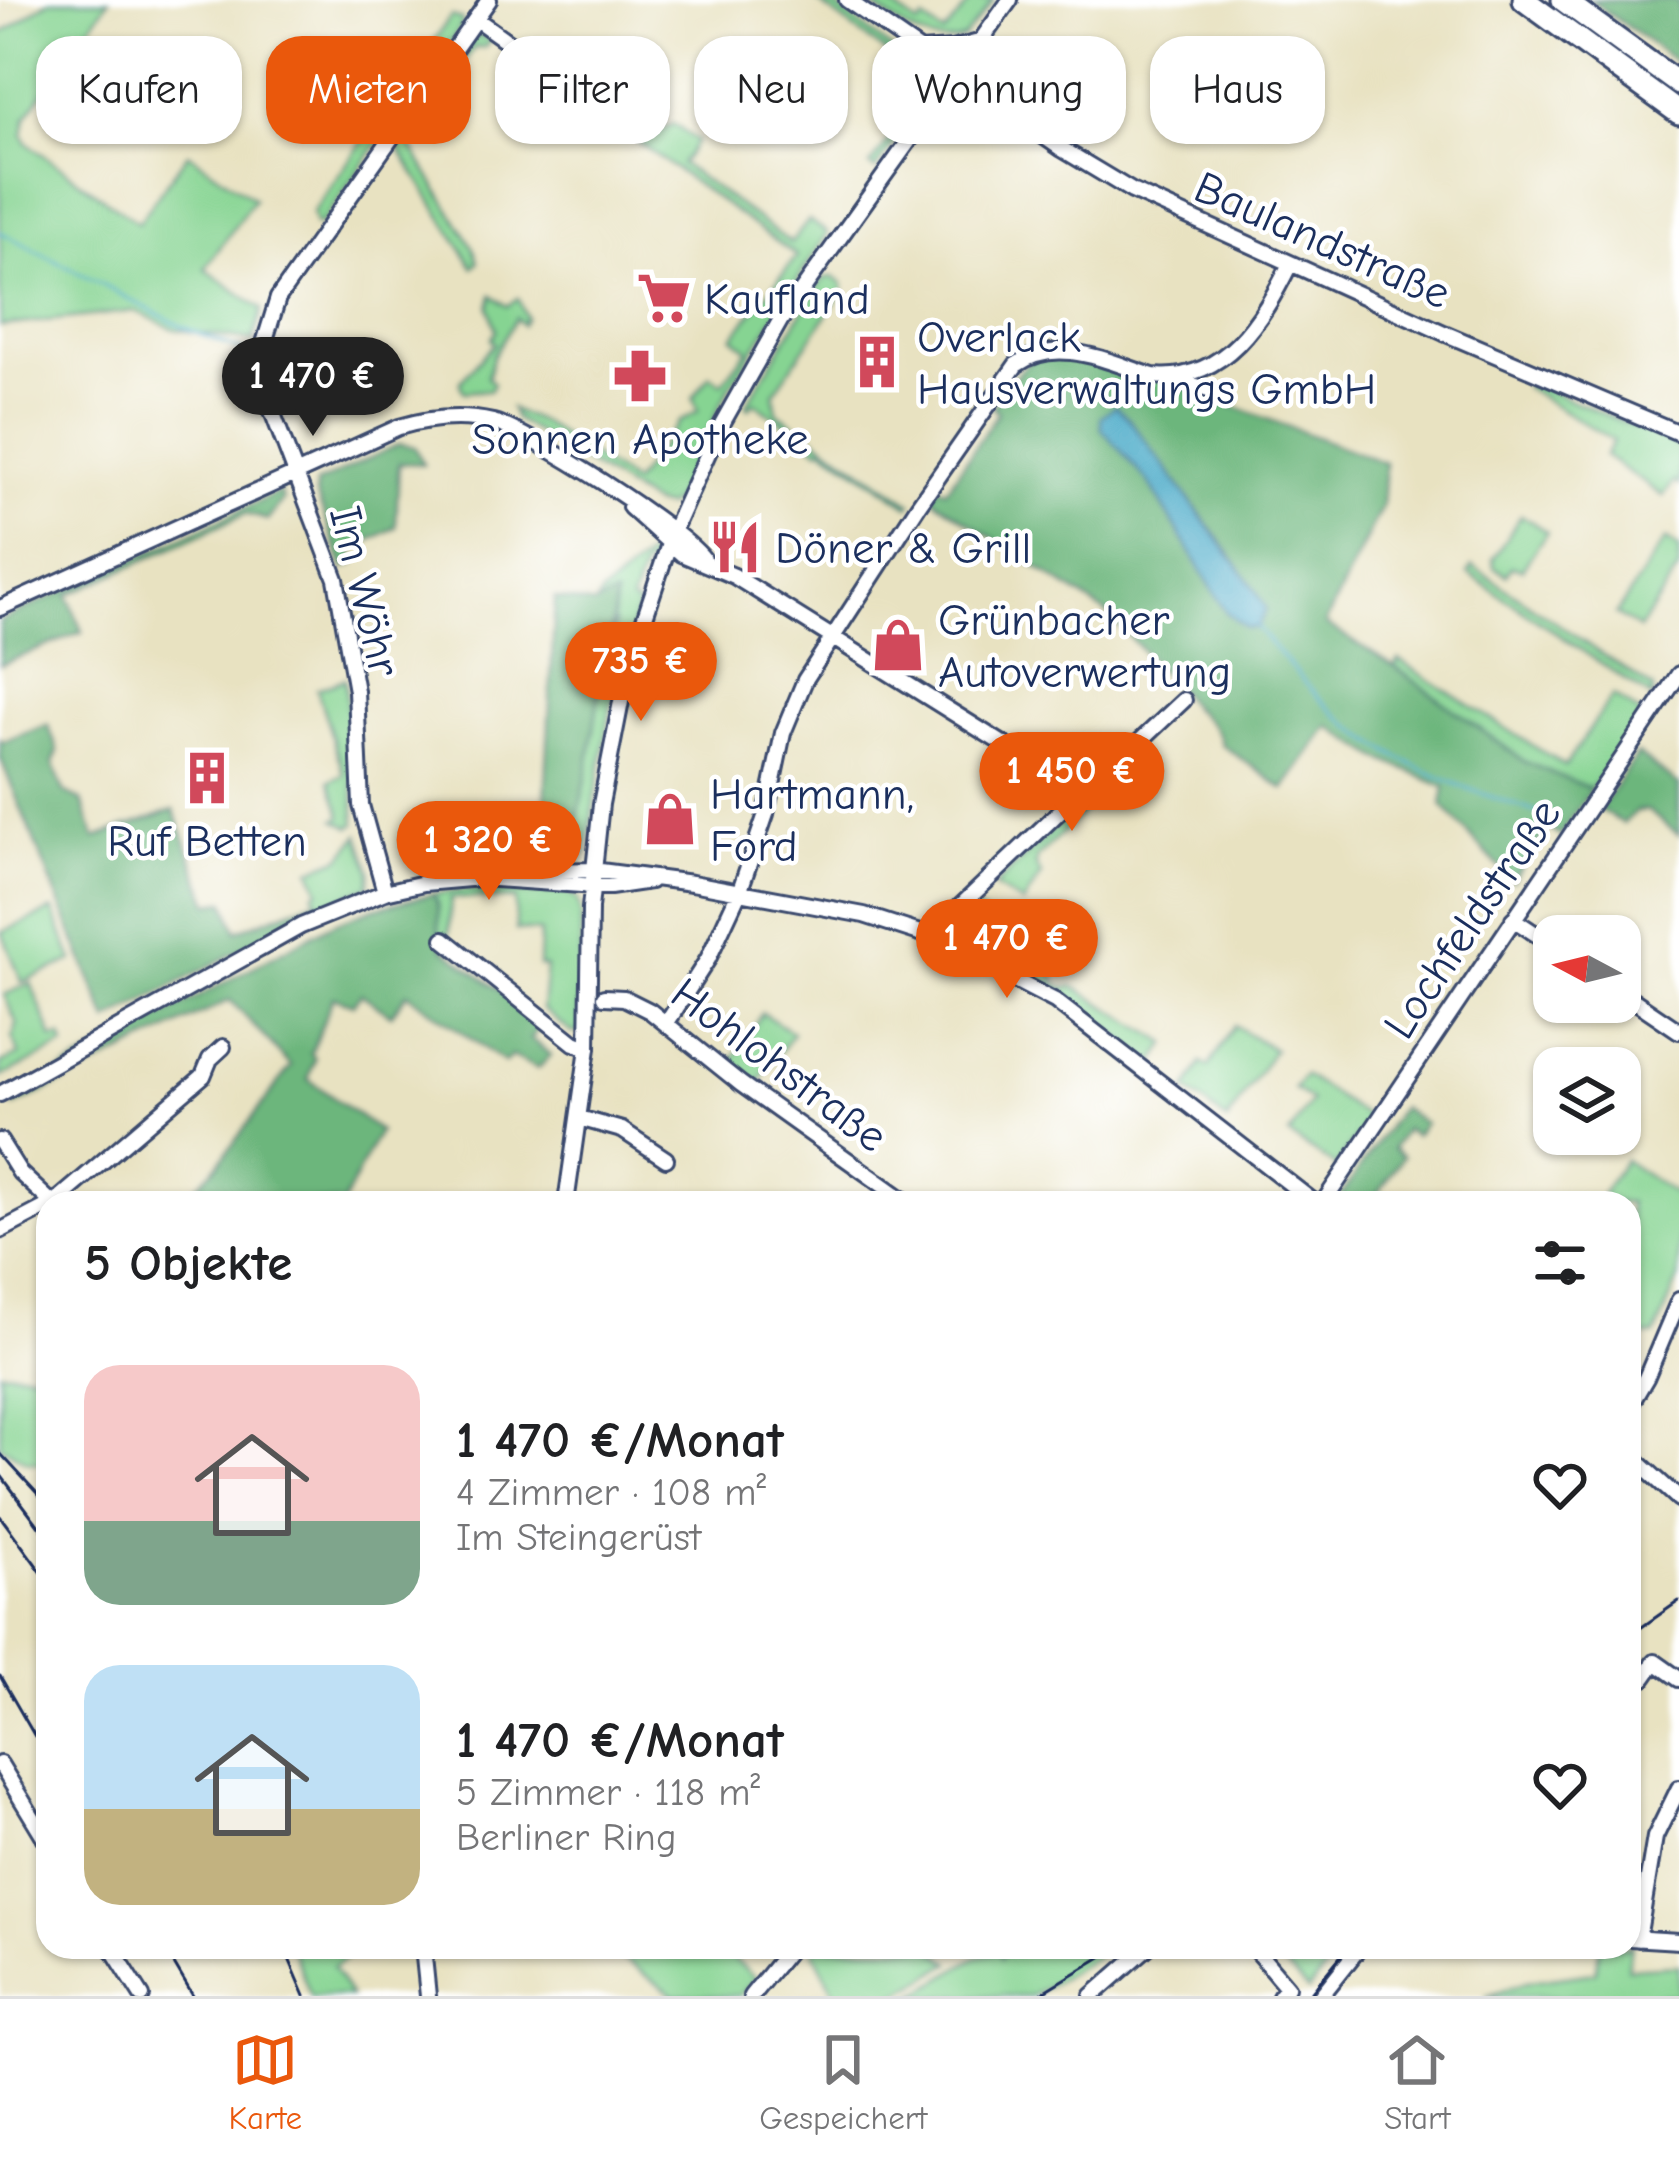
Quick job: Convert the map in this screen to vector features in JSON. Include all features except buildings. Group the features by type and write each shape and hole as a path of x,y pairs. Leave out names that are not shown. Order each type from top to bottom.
{"highway":[{"path":"1524,0 1679,113"},
{"path":"1563,0 1679,84"}],"street":[{"name":"Im Wöhr","path":"385,892 361,806 356,691 342,606 326,545 273,421 262,385 261,353 271,314 489,0"},
{"name":"Baulandstraße","path":"847,0 899,36"},
{"path":"983,36 1010,0"},
{"path":"476,19 500,36"},
{"path":"568,1191 588,1048 592,878 627,671 672,536 718,431 770,339 906,144"},
{"name":"Baulandstraße","path":"1059,144 1132,191 1679,433"},
{"path":"1169,378 1203,370 1232,352 1249,333 1283,261"},
{"path":"666,1024 708,959 740,890 766,814 794,702 830,638 1016,365 1053,349 1212,392"},
{"path":"0,608 414,423 466,418 517,430 623,499 672,536 682,554 705,561 1080,792"},
{"name":"Lochfeldstraße","path":"1327,1191 1679,674"},
{"path":"929,936 1184,700"},
{"path":"0,1098 39,1070 301,926 385,892 451,880 526,879 551,871 632,885 657,880 740,890 864,915 929,936 1055,1001 1303,1191"},
{"path":"1513,919 1533,932"},
{"path":"444,939 574,1043 588,1048"},
{"name":"Hohlohstraße","path":"604,997 635,1002 891,1191"},
{"path":"1641,1005 1679,1031"},
{"path":"66,1191 202,1076 223,1047"},
{"path":"0,1081 39,1070"},
{"path":"579,1118 622,1130 666,1159"},
{"path":"0,1142 38,1191"},
{"path":"0,1232 36,1212"},
{"path":"1641,1381 1679,1300"},
{"path":"1641,1465 1679,1499"},
{"path":"1643,1679 1654,1662 1679,1679"},
{"path":"0,1764 36,1823"},
{"path":"1641,1900 1654,1837 1679,1789"},
{"path":"1641,1939 1679,1941"},
{"path":"119,1959 142,1996"},
{"path":"424,1959 428,1996"},
{"path":"751,1996 780,1959"},
{"path":"1092,1996 1134,1959"},
{"path":"1261,1959 1284,1991"},
{"path":"1321,1996 1350,1959"}],"green space":[{"path":"50,0 109,0 83,36 36,36 36,103 26,117 23,135 27,143 138,223 188,153 254,199 205,269 262,309 253,341 174,329 135,311 0,326 0,35"},
{"path":"815,0 828,0 875,36 872,42"},
{"path":"865,0 884,0 919,25 924,20 944,34 972,0 994,0 966,36 912,32"},
{"path":"1590,0 1679,0 1679,64"},
{"path":"451,16 462,20 454,36 437,36"},
{"path":"476,35 491,39 471,53"},
{"path":"670,125 694,139 681,164 791,243 809,220 828,233 730,386 674,501 666,507 654,505 515,419 511,409 543,423 633,483 679,422 698,411 693,398 710,375 722,383 748,349 733,337 797,256 640,144 670,144"},
{"path":"361,144 378,144 321,224 315,224 312,213"},
{"path":"410,144 473,247 478,262 473,267 397,145"},
{"path":"886,144 894,144 875,170 870,166"},
{"path":"833,277 843,284 843,291 774,393 777,412 911,503 909,506 754,402 749,408 746,405 814,292 824,278"},
{"path":"492,295 507,306 518,299 526,317 522,325 516,318 494,354 487,377 493,383 490,390 464,392 462,379 495,343 491,340 496,330 489,307"},
{"path":"1053,349 1153,376 1385,463 1382,506 1325,624 1395,667 1525,762 1591,789 1560,836 1548,828 1512,881 1442,805 1445,787 1378,758 1329,726 1284,789 1222,745 1209,723 1109,615 931,497 939,486 946,490 998,412 992,407 1012,380","holes":["1129,419 1266,609 1227,613 1142,471 1102,429"]},
{"path":"1529,382 1679,446 1679,485 1674,482 1663,496 1605,456 1613,441 1525,387"},
{"path":"399,444 415,447 423,464 399,463 396,527 353,549 355,564 344,568 316,484"},
{"path":"280,492 283,500 268,520 246,514 68,595 82,632 0,665 0,621"},
{"path":"1521,515 1547,532 1522,569 1512,566 1506,575 1494,567 1493,559"},
{"path":"1666,539 1679,548 1679,569 1639,629 1616,614"},
{"path":"655,549 631,602 638,605 611,707 586,852 576,862 564,863 615,624 595,605"},
{"path":"1473,566 1653,689 1652,698 1468,573"},
{"path":"615,596 572,839 564,863 542,864 555,598 595,605"},
{"path":"1399,660 1565,766 1613,695 1642,715 1591,789 1525,762 1395,667"},
{"path":"345,679 356,824 350,827 336,819 342,816 330,781 344,775 317,689"},
{"path":"48,725 58,751 53,763 64,792 82,801 95,838 174,810 209,903 225,901 237,931 317,899 320,907 108,1021 0,757 0,739"},
{"path":"1637,754 1679,785 1679,835 1647,810 1637,811 1623,823 1599,810"},
{"path":"1112,773 1120,775 1037,858 1041,875 1023,904 994,887"},
{"path":"359,835 371,872 369,886 320,907 311,869 342,857"},
{"path":"563,892 577,898 581,914 579,1033 542,1009 546,967 539,966 540,932 516,930 515,899 451,898 449,933 439,940 438,903 433,894"},
{"path":"433,894 444,949 539,1019 531,1039 551,1055 538,1069 511,1056 505,1063 407,993 391,1015 361,994 353,1004 333,997 311,1053 315,1059 308,1079 379,1131 349,1191 192,1191 219,1163 291,1066 230,1000 15,1106 12,1103 14,1097 334,923"},
{"path":"972,907 1012,929 1017,925 1032,934 1035,944 1040,939 1043,951 1037,948 1030,960 1056,977 1054,982 1065,988 1073,986 1167,1043 1153,1064 1053,988 960,940 958,926"},
{"path":"53,910 73,961 22,982 2,932"},
{"path":"31,983 53,1039 61,1037 64,1046 1,1077 0,1064 19,1055 13,1038 17,1024 4,995"},
{"path":"762,1013 793,1033 756,1086 720,1059 722,1055 732,1060"},
{"path":"1234,1025 1274,1050 1227,1121 1187,1090 1201,1063 1209,1067"},
{"path":"1304,1075 1369,1118 1336,1167 1289,1135 1311,1101 1294,1089"},
{"path":"1401,1107 1424,1123 1415,1135 1405,1129 1393,1148 1403,1156 1380,1191 1344,1191"},
{"path":"1624,1160 1679,1197 1679,1277 1655,1335 1641,1336 1641,1191 1604,1191"},
{"path":"0,1371 36,1373 36,1462 0,1445"},
{"path":"296,1959 345,1959 333,1967 350,1996 311,1996"},
{"path":"623,1959 734,1959 755,1978 740,1996 675,1996"},
{"path":"818,1959 946,1959 951,1963 894,1996 836,1996"},
{"path":"973,1959 1092,1959 1031,1996 913,1996"},
{"path":"1277,1959 1333,1959 1308,1991"},
{"path":"1598,1959 1629,1959 1628,1968 1679,1965 1679,1996 1485,1996 1530,1981 1595,1972"}],"water":[{"path":"1115,406 1253,586 1266,609 1257,628 1246,628 1227,613 1150,484 1102,429 1101,417"}],"waterway":[{"path":"0,232 181,326 257,357"},
{"path":"1257,628 1322,701 1369,739 1446,780 1555,818"}],"railway":[{"path":"0,1453 36,1492"},
{"path":"0,1474 36,1522"},
{"path":"0,1516 36,1565"},
{"path":"1641,1628 1679,1601"},
{"path":"0,1676 36,1738"},
{"path":"171,1959 193,1996"},
{"path":"289,1959 305,1996"},
{"path":"1037,1996 1098,1959"},
{"path":"1308,1996 1338,1959"}],"place":[{"name":"Kaufland","path":"664,298"},
{"name":"Overlack Hausverwaltungs GmbH","path":"877,362"},
{"name":"Sonnen Apotheke","path":"640,376"},
{"name":"Döner & Grill","path":"735,547"},
{"name":"Grünbacher Autoverwertung","path":"898,645"},
{"name":"Ruf Betten","path":"207,778"},
{"name":"Hartmann, Ford","path":"670,819"}]}
